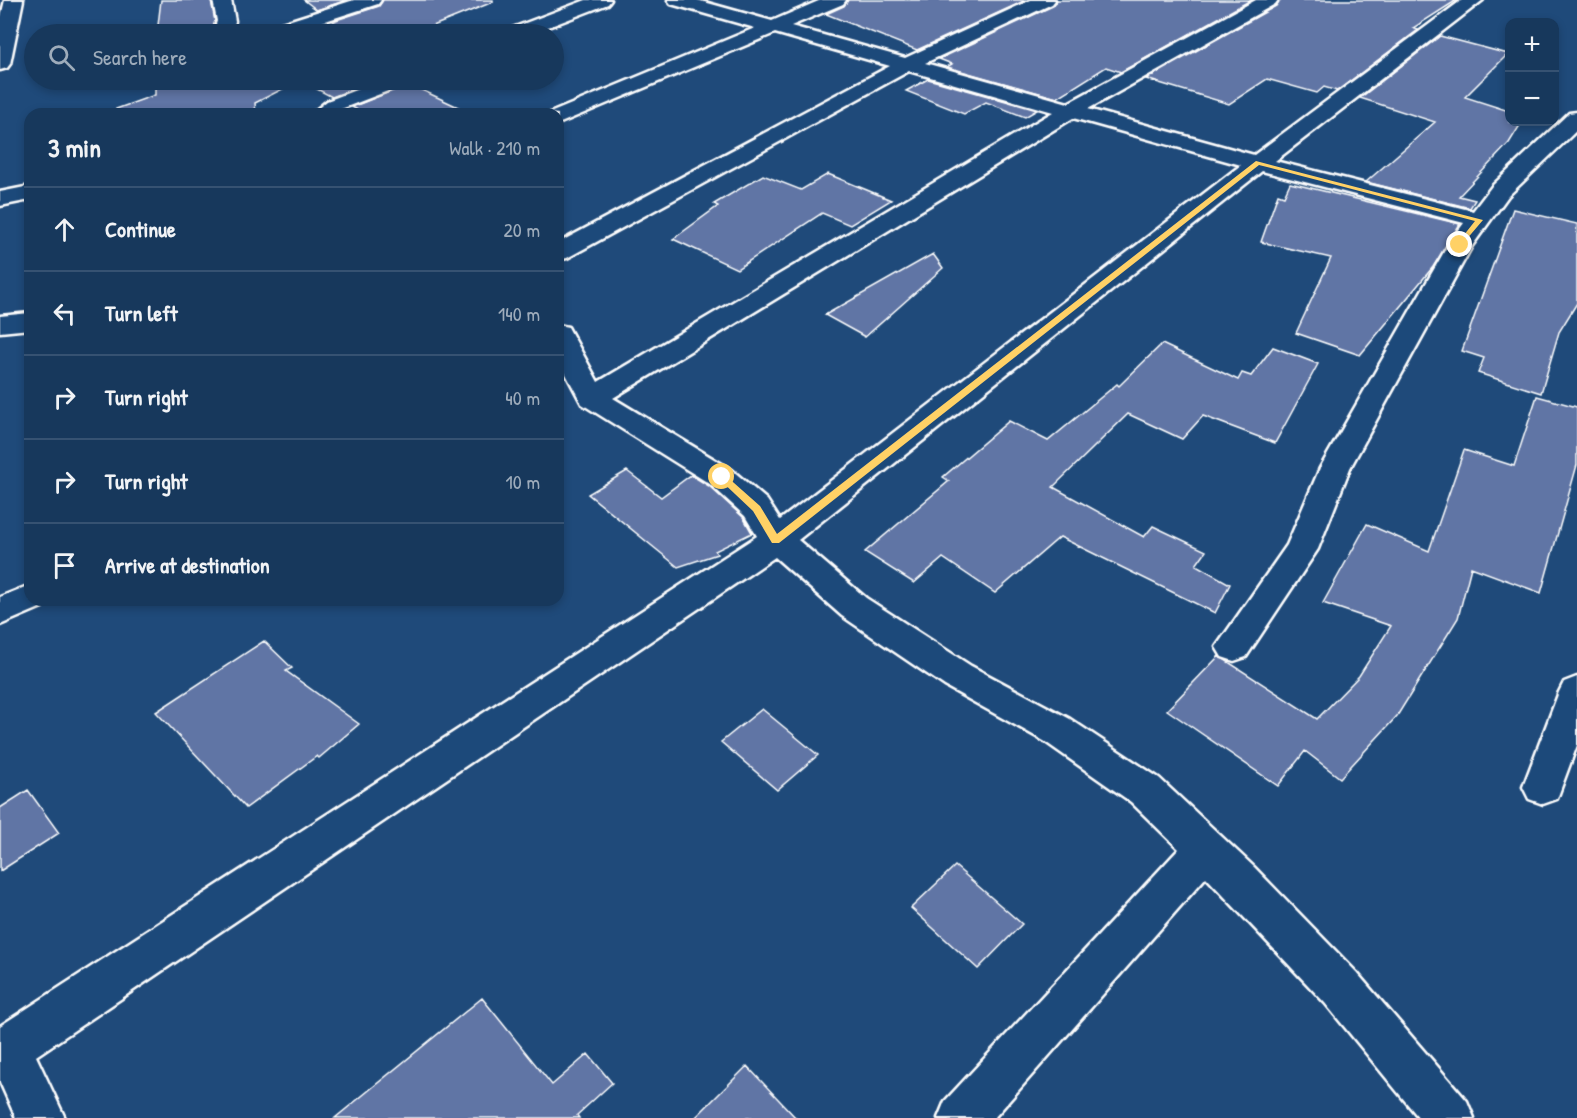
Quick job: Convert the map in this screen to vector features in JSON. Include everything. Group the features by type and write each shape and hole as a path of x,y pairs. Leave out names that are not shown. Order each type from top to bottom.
{"street":[{"path":"0,64 14,0"},
{"path":"222,0 225,24"},
{"path":"298,24 372,0"},
{"path":"540,24 602,0"},
{"path":"677,0 1258,163 1479,220"},
{"path":"564,115 837,0"},
{"path":"564,250 908,64 1046,0"},
{"path":"592,398 1071,110 1269,0"},
{"path":"41,1118 4,1050 776,540 1258,163 1474,0"},
{"path":"330,108 373,90"},
{"path":"1234,646 1302,549 1335,468 1460,245 1500,191 1577,118"},
{"path":"0,199 24,194"},
{"path":"0,324 24,322"},
{"path":"566,368 592,398 722,477 756,508 776,540 854,607 958,676 1057,730 1144,790 1239,881 1341,988 1450,1118"},
{"path":"0,612 24,601"},
{"path":"1543,787 1577,692"},
{"path":"962,1118 1205,849"}],"building":[{"path":"161,0 211,0 214,24 158,24"},
{"path":"304,0 347,0 317,10"},
{"path":"383,0 493,0 493,2 438,24 337,24 333,21 379,6"},
{"path":"848,0 1026,0 917,50 826,14 844,6"},
{"path":"1057,0 1251,0 1121,72 1106,67 1057,98 947,67 952,64 939,59 1053,6"},
{"path":"1280,0 1457,0 1413,28 1418,30 1337,91 1324,87 1317,93 1267,79 1229,104 1146,79 1276,6"},
{"path":"1440,36 1505,53 1505,57 1465,97 1505,110 1505,126 1520,126 1509,143 1459,196 1475,200 1470,208 1366,182 1435,122 1360,98"},
{"path":"928,79 1037,110 1025,117 986,102 964,114 906,91"},
{"path":"155,90 280,90 255,103 255,108 119,108 155,95"},
{"path":"319,90 351,90 332,97"},
{"path":"394,90 422,90 460,108 354,108 352,107"},
{"path":"828,174 891,200 850,225 822,213 737,269 673,239 718,206 714,204 763,175 801,190"},
{"path":"1290,183 1460,224 1433,267 1360,355 1296,333 1331,258 1261,242 1278,194 1284,196"},
{"path":"1513,209 1577,224 1577,303 1559,332 1541,393 1478,373 1484,358 1462,351"},
{"path":"933,254 943,268 865,337 825,315"},
{"path":"1162,344 1238,380 1242,373 1251,376 1273,347 1318,364 1275,443 1203,416 1182,439 1128,414 1053,487 1144,537 1153,526 1206,551 1196,565 1230,584 1215,613 1060,537 995,593 943,558 914,583 865,552 949,481 943,477 1009,421 1048,441 1117,384 1119,386"},
{"path":"1537,396 1577,407 1577,465 1541,593 1471,567 1458,618 1397,716 1340,778 1305,751 1278,786 1167,710 1219,656 1317,719 1359,676 1391,626 1323,603 1367,524 1429,551 1464,450 1514,466"},
{"path":"627,471 661,497 691,475 709,486 743,517 752,533 715,551 717,554 678,567 588,494"},
{"path":"264,641 292,668 286,671 359,724 319,758 317,756 246,808 156,712"},
{"path":"762,709 818,755 777,790 721,742"},
{"path":"28,790 59,833 0,871 0,808"},
{"path":"955,866 1022,924 978,969 911,908"},
{"path":"482,998 552,1085 588,1054 612,1083 577,1115 579,1118 335,1118"},
{"path":"747,1066 796,1118 695,1118"}],"route":[{"path":"722,477 756,508 776,540 1258,163 1479,220 1460,245"}]}
